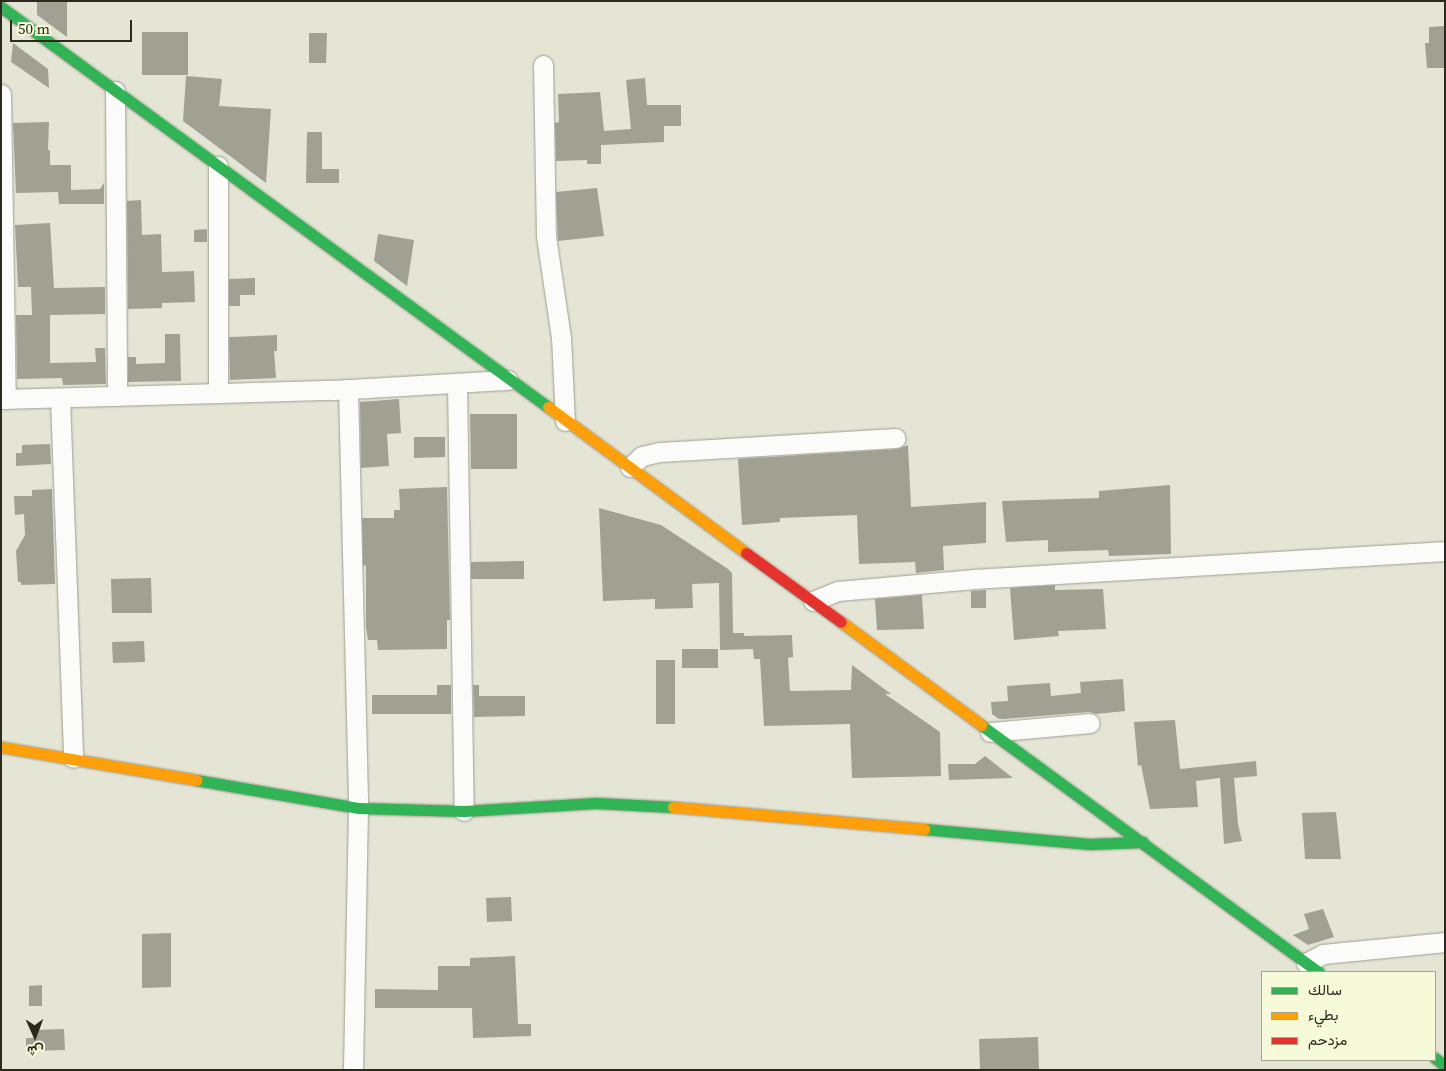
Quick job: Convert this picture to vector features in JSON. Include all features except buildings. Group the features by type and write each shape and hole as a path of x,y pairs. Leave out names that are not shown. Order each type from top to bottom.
{"street":[{"path":"2,14 115,91 218,166 990,732 1144,842 1312,968 1323,954 1445,942"},
{"path":"543,65 546,236 561,337 565,421"},
{"path":"115,91 117,396"},
{"path":"1,94 4,399 348,389 508,380"},
{"path":"218,166 218,393"},
{"path":"457,383 464,811"},
{"path":"348,389 358,808 353,1070"},
{"path":"60,398 74,758"},
{"path":"630,467 642,456 660,452 896,438"},
{"path":"813,601 838,591 974,579 1445,550"},
{"path":"990,732 1090,723"},
{"path":"1,746 358,808 464,811 596,803 651,804 1089,844 1144,842"}],"traffic: fast":[{"path":"1,7 548,407"},
{"path":"981,725 1318,971"},
{"path":"196,780 358,808 464,811 596,803 673,807"},
{"path":"924,829 1089,844 1143,842"},
{"path":"1436,1059 1445,1066"}],"traffic: slow":[{"path":"548,407 746,553"},
{"path":"841,622 981,725"},
{"path":"1,747 196,780"},
{"path":"673,807 924,829"}],"traffic: jam":[{"path":"746,553 841,622"}]}
